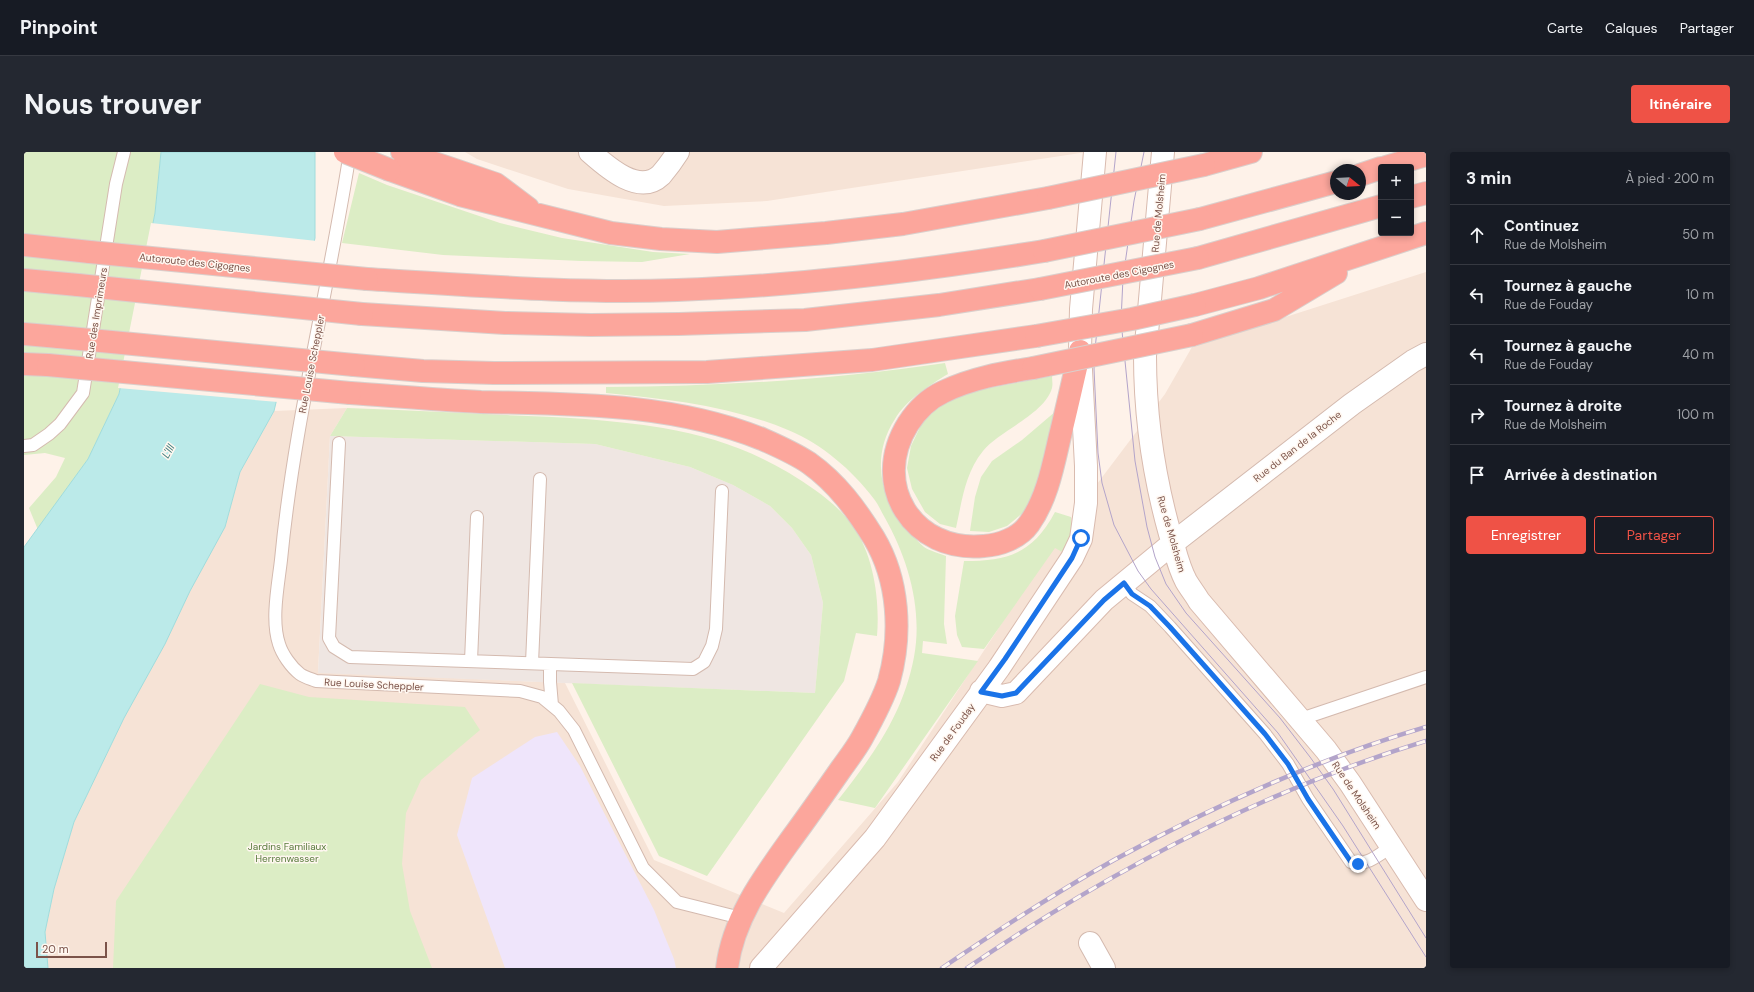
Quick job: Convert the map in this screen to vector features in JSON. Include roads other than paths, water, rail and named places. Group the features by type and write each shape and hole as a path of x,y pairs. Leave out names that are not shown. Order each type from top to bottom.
{"highway":[{"path":"345,152 460,195 539,216 611,233 661,239 718,242 826,233 903,224 1048,198 1204,165 1233,155 1251,152"},
{"path":"402,152 496,184 539,216"},
{"path":"1396,164 1426,155"},
{"path":"1366,172 1378,169"},
{"name":"Autoroute des Cigognes","path":"24,245 367,279 587,291 677,290 864,277 959,265 1044,251 1200,219 1330,184"},
{"path":"1414,196 1426,193"},
{"name":"Autoroute des Cigognes","path":"24,280 362,314 505,323 591,325 805,320 939,305 1040,289 1198,258 1378,207"},
{"path":"24,334 59,336 354,365 423,370 494,373 707,372 872,360 1036,336 1132,319 1195,305 1266,286 1426,233"},
{"path":"1080,351 1050,477 1042,501 1028,526 1004,543 974,548 959,547 944,542 920,530 906,515 899,500 894,482 893,465 900,437 922,406 942,392 985,376 1033,368 1192,335 1274,310 1376,249"},
{"path":"24,364 350,393 478,402 610,405 686,416 745,433 781,447 808,462 831,481 848,499 880,548 890,571 895,595 897,621 895,652 888,682 861,740 769,870 749,902 741,918 729,950 727,968"}],"main road":[{"path":"590,152 626,179 638,181 649,181 660,176 678,152"},
{"name":"Rue de Molsheim","path":"1163,152 1145,356 1145,388 1150,439 1165,514 1186,580 1199,601 1301,720 1350,783 1426,900"},
{"path":"1095,154 1081,309 1080,351 1086,466 1086,503 1081,538 1072,558 1005,659 981,692 1002,696 1016,693 1104,600 1173,543"},
{"name":"Rue du Ban de la Roche","path":"1173,543 1352,404 1413,361 1426,354"},
{"name":"Rue de Fouday","path":"761,968 875,838 981,692"},
{"path":"1090,944 1104,968"}],"lane":[{"name":"Rue des Imprimeurs","path":"24,446 33,445 49,434 60,424 83,393 116,184 124,152"},
{"name":"Rue Louise Scheppler","path":"350,152 335,245 303,405 284,526 275,622 279,644 285,657 300,674 316,681 520,691 542,697 559,711 574,730 643,868 678,902 741,918"},
{"path":"338,443 330,638 334,647 350,656 693,670 704,662 712,646 716,629 722,491"},
{"path":"532,663 540,479"},
{"path":"471,661 477,518"},
{"path":"1124,583 1132,594 1150,606 1170,627 1265,734 1288,764 1308,799 1351,862 1358,864 1366,862 1392,846"},
{"path":"550,664 552,705"},
{"path":"1301,720 1426,677"}],"water":[{"name":"L'Ill","path":"161,152 315,152 315,238 274,411 240,472 225,527 190,591 165,644 124,718 74,822 54,889 45,932 48,968 24,968 24,547 88,459 119,394 155,213"}],"tram line":[{"path":"1116,152 1094,369 1098,453 1102,483 1114,525 1138,571 1151,589 1278,733 1343,826 1426,957"},
{"path":"1144,152 1134,201 1123,278 1121,321 1135,461 1147,527 1155,557 1166,584 1186,613 1280,718 1333,789 1426,938"}],"railway":[{"path":"942,968 1070,885 1151,840 1189,821 1267,785 1306,769 1426,727"},
{"path":"967,968 1075,899 1188,837 1246,809 1305,784 1365,761 1426,741"}],"park label":[{"name":"Jardins Familiaux Herrenwasser","path":"287,852"}]}
